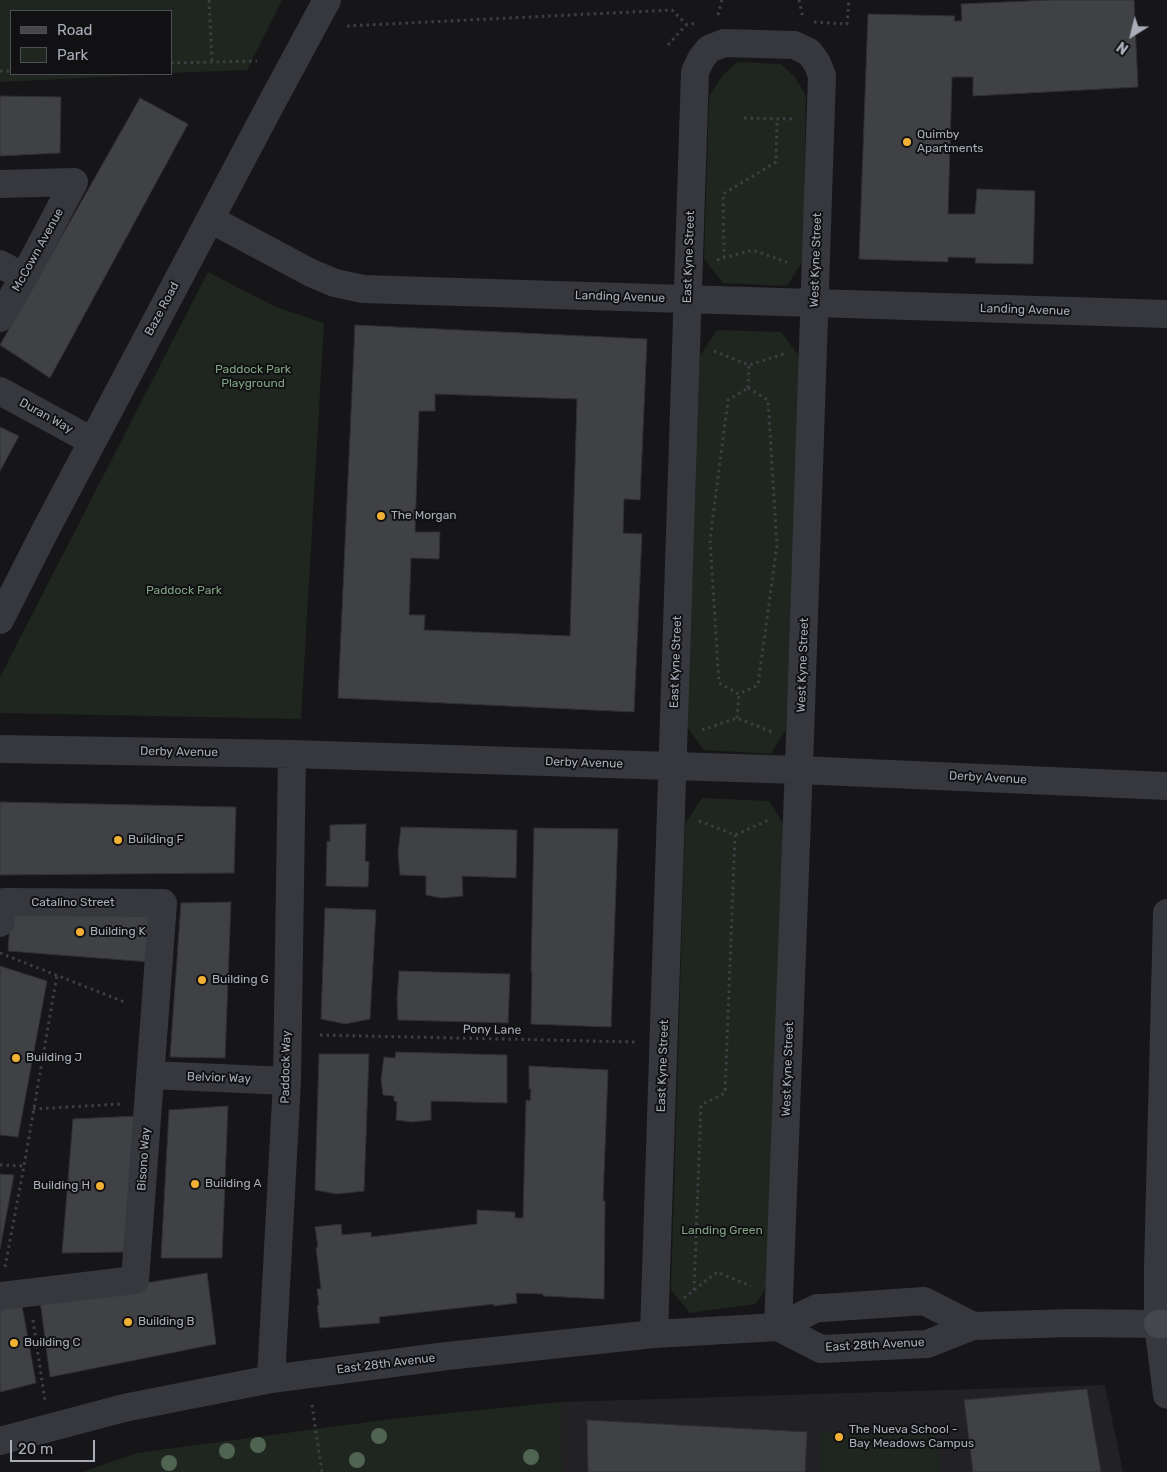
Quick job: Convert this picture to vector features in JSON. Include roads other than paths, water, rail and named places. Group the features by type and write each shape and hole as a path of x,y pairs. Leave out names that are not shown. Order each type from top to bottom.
{"street":[{"name":"Baze Road","path":"0,620 92,441 327,0"},
{"name":"West Kyne Street","path":"709,49 724,43 794,45 809,52 822,76 778,1328"},
{"name":"East Kyne Street","path":"654,1334 695,72 701,59 709,49"},
{"name":"McCown Avenue","path":"0,184 74,182 0,318"},
{"name":"Landing Avenue","path":"210,219 311,273 335,283 362,289 1167,314"},
{"path":"0,264 24,277"},
{"name":"Duran Way","path":"0,391 92,441"},
{"name":"Derby Avenue","path":"0,749 292,754 673,766 1167,786"},
{"name":"Paddock Way","path":"271,1379 287,1081 292,754"},
{"name":"Catalino Street","path":"0,922 4,902 163,903"},
{"name":"Bisono Way","path":"2,1285 29,1293 135,1280 163,903"},
{"path":"1167,913 1158,1249 1167,1396"},
{"name":"Belvior Way","path":"150,1075 287,1081"},
{"name":"East 28th Avenue","path":"0,1440 124,1408 271,1379 447,1356 654,1334 778,1328 817,1308 924,1301 973,1326"},
{"name":"East 28th Avenue","path":"778,1328 821,1349 927,1344 973,1326 1071,1323 1163,1324"}],"place":[{"name":"Quimby Apartments","path":"907,142"},
{"name":"The Morgan","path":"381,516"},
{"name":"Building F","path":"118,840"},
{"name":"Building K","path":"80,932"},
{"name":"Building G","path":"202,980"},
{"name":"Building J","path":"16,1058"},
{"name":"Building A","path":"195,1184"},
{"name":"Building H","path":"100,1186"},
{"name":"Building B","path":"128,1322"},
{"name":"Building C","path":"14,1343"},
{"name":"The Nueva School - Bay Meadows Campus","path":"839,1437"}],"park label":[{"name":"Paddock Park Playground","path":"253,377"},
{"name":"Paddock Park","path":"184,591"},
{"name":"Landing Green","path":"722,1231"}]}
